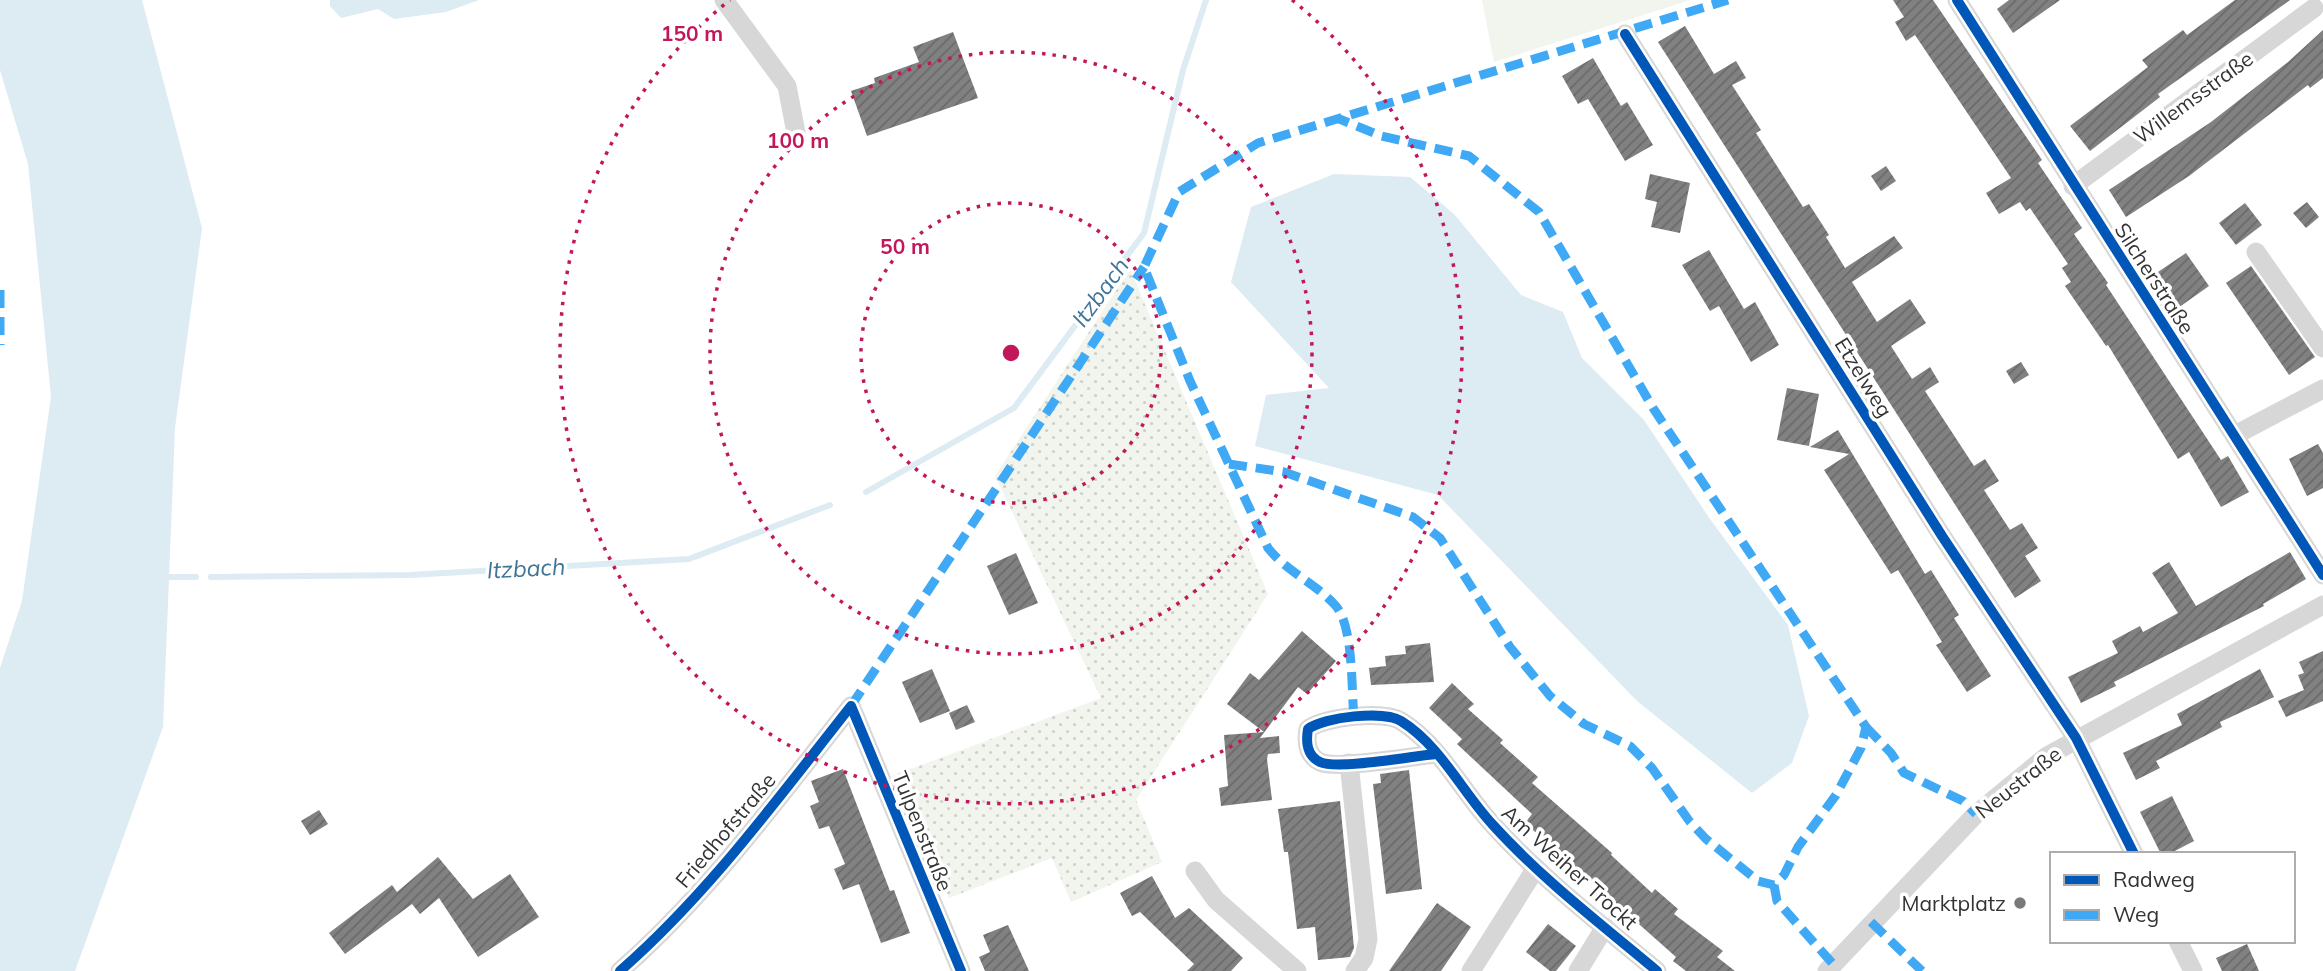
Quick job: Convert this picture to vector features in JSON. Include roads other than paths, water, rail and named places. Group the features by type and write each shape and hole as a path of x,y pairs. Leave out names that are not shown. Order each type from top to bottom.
{"street":[{"path":"724,0 787,86 797,138"},
{"name":"Silcherstraße","path":"1962,2 2073,186 2323,575"},
{"name":"Willemsstraße","path":"2073,186 2314,8"},
{"name":"Etzelweg","path":"1625,34 1934,524 2076,738 2133,852"},
{"path":"2256,252 2323,348"},
{"path":"2235,435 2323,390"},
{"name":"Neustraße","path":"1827,971 1976,814 2030,769 2076,738 2323,605"},
{"name":"Friedhofstraße","path":"620,971 674,922 721,869 851,706"},
{"name":"Tulpenstraße","path":"851,706 961,971"},
{"name":"Am Weiher Trockt","path":"1436,754 1349,763 1322,763 1312,756 1305,742 1308,729 1320,720 1386,716 1400,719 1436,754 1492,825 1536,868 1657,971"},
{"path":"1349,763 1368,939 1364,958 1354,971"},
{"name":"Am Weiher Trockt","path":"1471,971 1536,868"},
{"path":"1195,872 1216,900 1297,971"},
{"name":"Am Weiher Trockt","path":"1578,971 1605,927"},
{"path":"2179,943 2193,971"}],"waterway":[{"name":"Itzbach","path":"866,492 1014,408 1144,233 1183,70 1206,0"},
{"name":"Itzbach","path":"211,577 410,575 689,559 830,505"},
{"name":"Itzbach","path":"169,577 196,577"}],"place":[{"name":"Marktplatz","path":"2020,903"}]}
